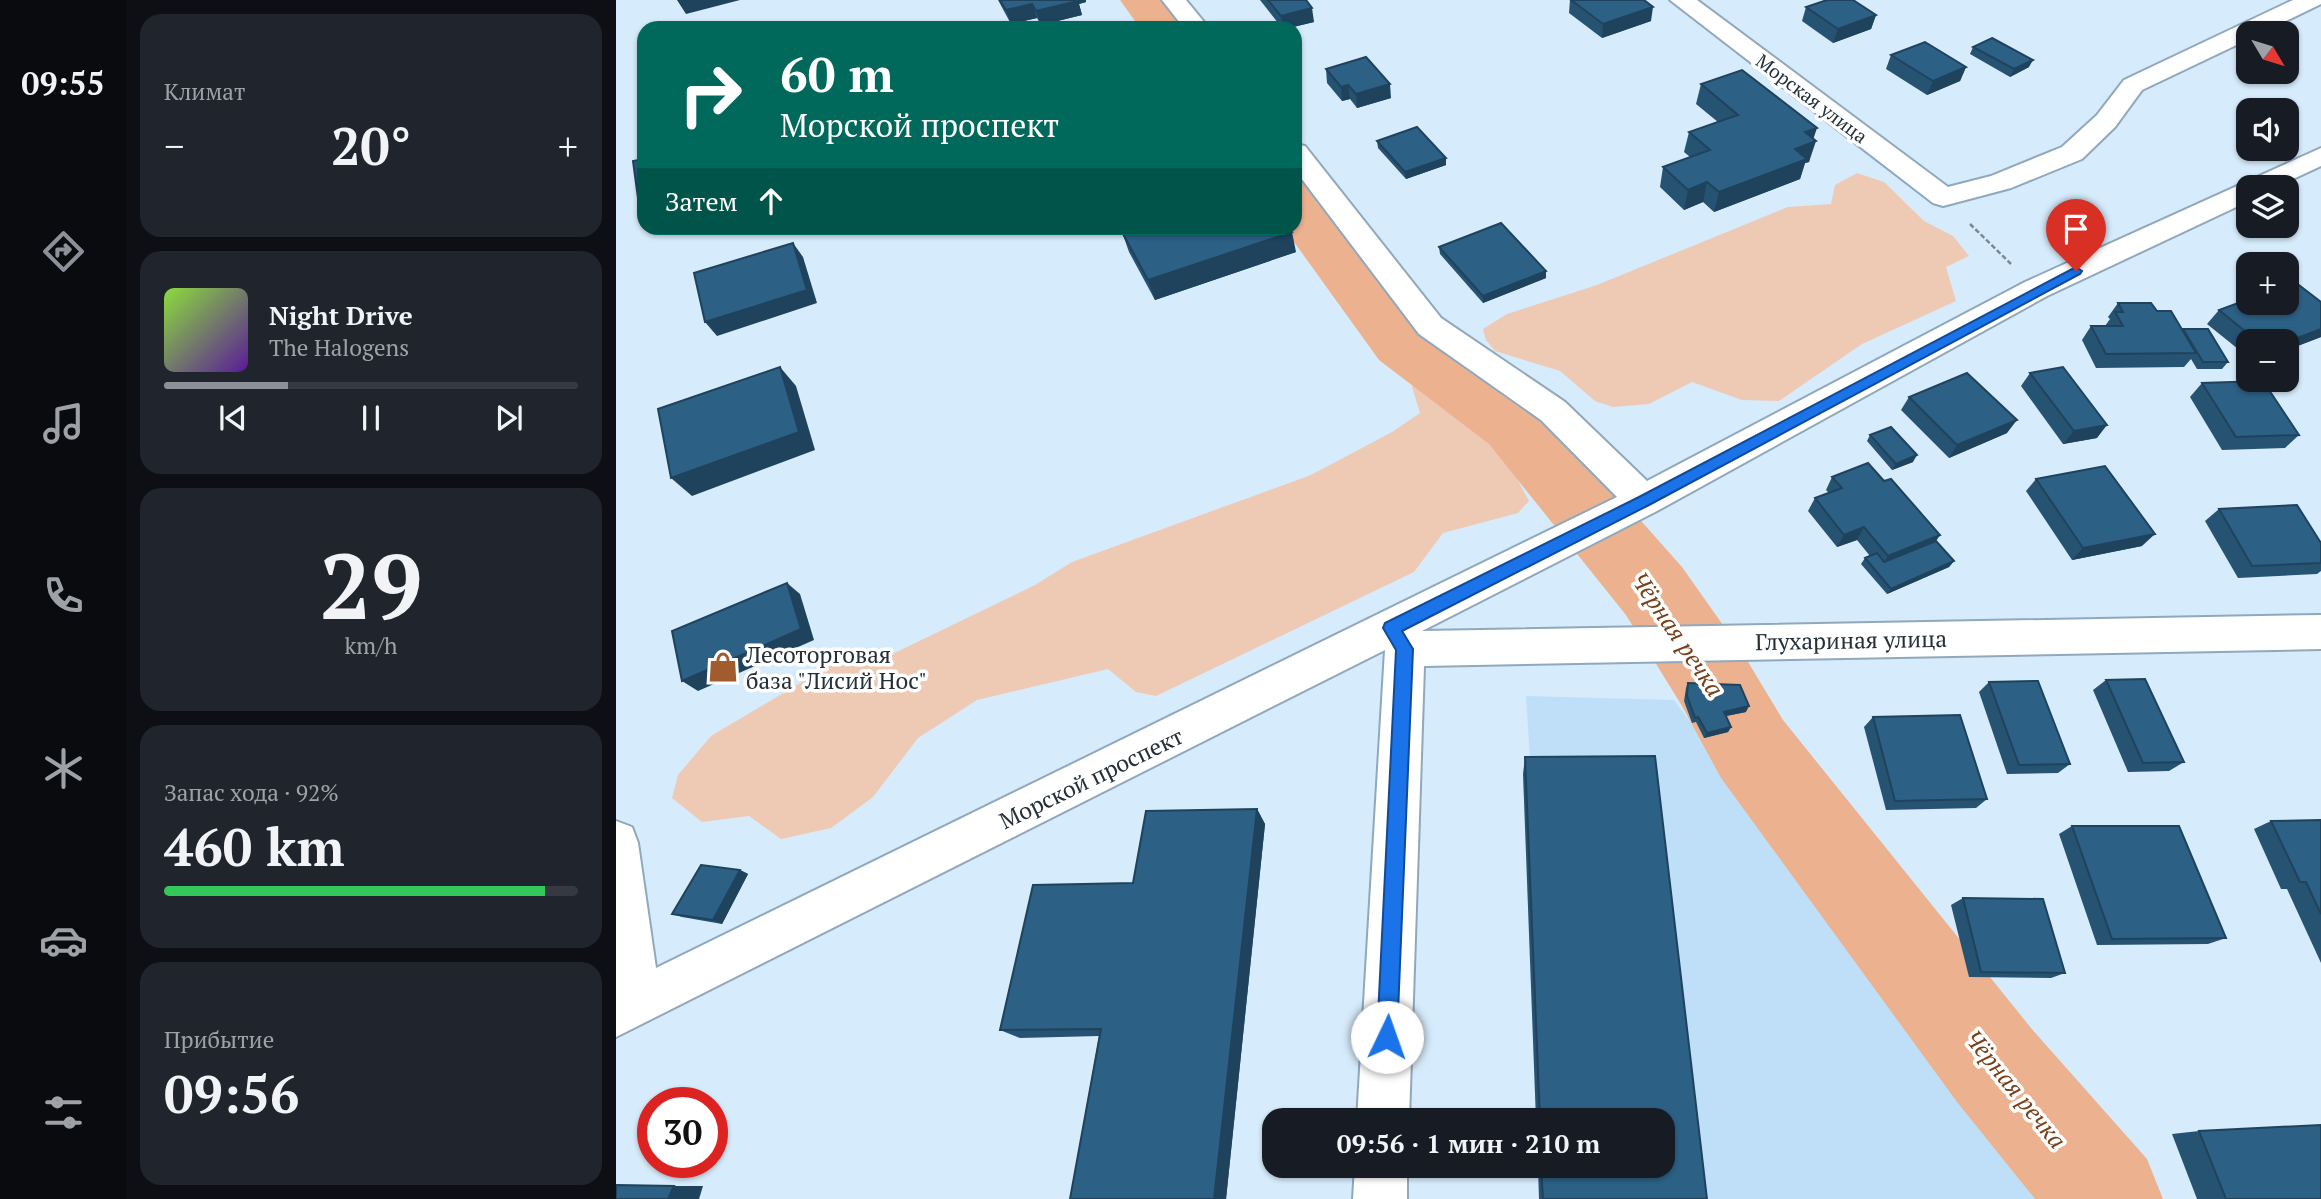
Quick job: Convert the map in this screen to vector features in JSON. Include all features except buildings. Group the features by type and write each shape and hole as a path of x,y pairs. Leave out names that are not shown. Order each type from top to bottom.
{"street":[{"path":"1174,0 1191,21"},
{"name":"Морская улица","path":"1682,0 1942,197"},
{"path":"1942,197 2001,182 2072,153 2106,121 2133,85 2312,0"},
{"path":"2280,175 2321,156"},
{"path":"1302,161 1430,326 1553,411 1635,506 2036,289 2236,196"},
{"name":"Морской проспект","path":"627,1007 1398,639 1566,541 1635,506"},
{"name":"Глухариная улица","path":"1398,639 1631,642 2321,632"},
{"path":"1383,1108 1398,639"},
{"path":"616,843 627,1007"},
{"path":"1380,1199 1381,1178"}],"path":[{"path":"1942,197 2036,289"}],"shaded area":[{"path":"1857,173 1884,182 1924,221 1953,236 1969,256 1946,267 1956,301 1862,344 1779,401 1742,400 1692,382 1649,404 1613,407 1595,401 1560,371 1495,351 1486,340 1483,329 1507,314 1597,285 1788,207 1831,204 1835,185"},
{"path":"1420,372 1507,460 1529,501 1518,513 1443,533 1414,572 1156,696 1136,692 1108,669 977,700 918,738 873,797 831,828 781,839 749,816 702,822 672,798 678,775 711,736 829,666 874,663 1035,585 1072,562 1311,475 1392,432 1420,413 1412,387"},
{"path":"1526,696 1674,700 1889,990 2038,1199 1539,1199 1538,1178 1675,1178 1675,1108 1536,1108 1523,774 1531,773"}],"waterway":[{"name":"Чёрная речка","path":"1144,0 1160,21"},
{"name":"Чёрная речка","path":"1302,209 1403,343 1514,425 1654,591 1712,679 1752,749 1994,1065 2107,1199"}],"place":[{"name":"Лесоторговая база \"Лисий Нос\"","path":"723,667"}],"route":[{"path":"1387,1037 1405,649 1391,628 1644,501 2036,289 2076,271"}]}
